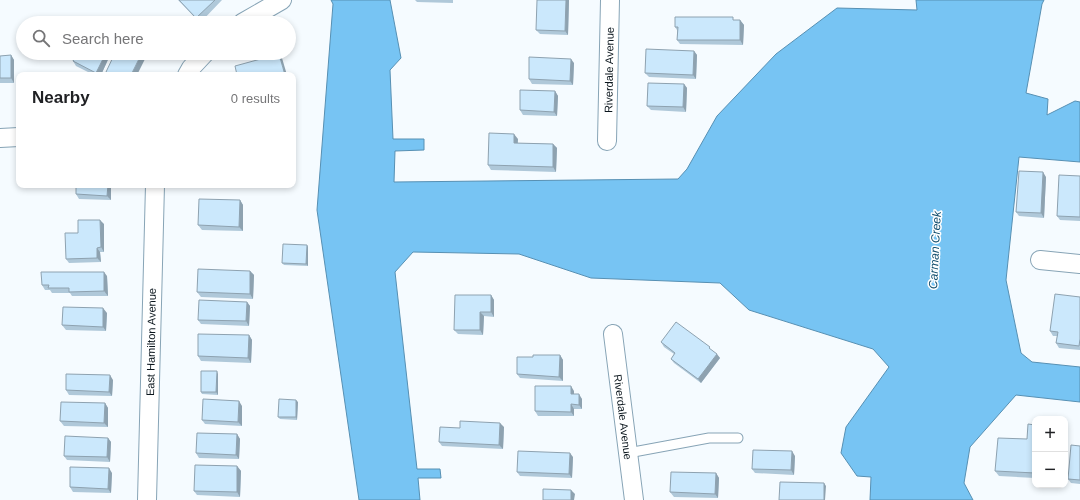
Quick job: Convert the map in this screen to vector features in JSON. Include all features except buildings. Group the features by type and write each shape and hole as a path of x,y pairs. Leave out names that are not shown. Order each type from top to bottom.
{"street":[{"path":"254,16 282,0"},
{"name":"Riverdale Avenue","path":"607,141 610,0"},
{"path":"189,72 198,60"},
{"path":"0,138 16,137"},
{"name":"East Hamilton Avenue","path":"147,500 155,188"},
{"path":"1040,260 1080,264"},
{"name":"Riverdale Avenue","path":"613,334 634,500"}],"lane":[{"path":"628,453 709,438 738,438"}],"water":[{"name":"Carman Creek","path":"331,0 390,0 401,58 390,70 393,139 424,139 424,150 395,151 394,182 678,179 687,169 717,116 776,54 837,8 917,10 916,0 1044,0 1042,4 1026,93 1048,99 1047,115 1075,101 1080,102 1080,162 1019,157 1006,280 1021,353 1032,362 1080,367 1080,402 1016,395 970,447 964,483 973,500 870,500 871,477 857,476 841,453 846,427 889,367 873,349 749,310 720,283 591,278 519,254 413,252 395,272 417,469 440,469 441,478 418,478 420,500 359,500 317,210 333,4"}]}
